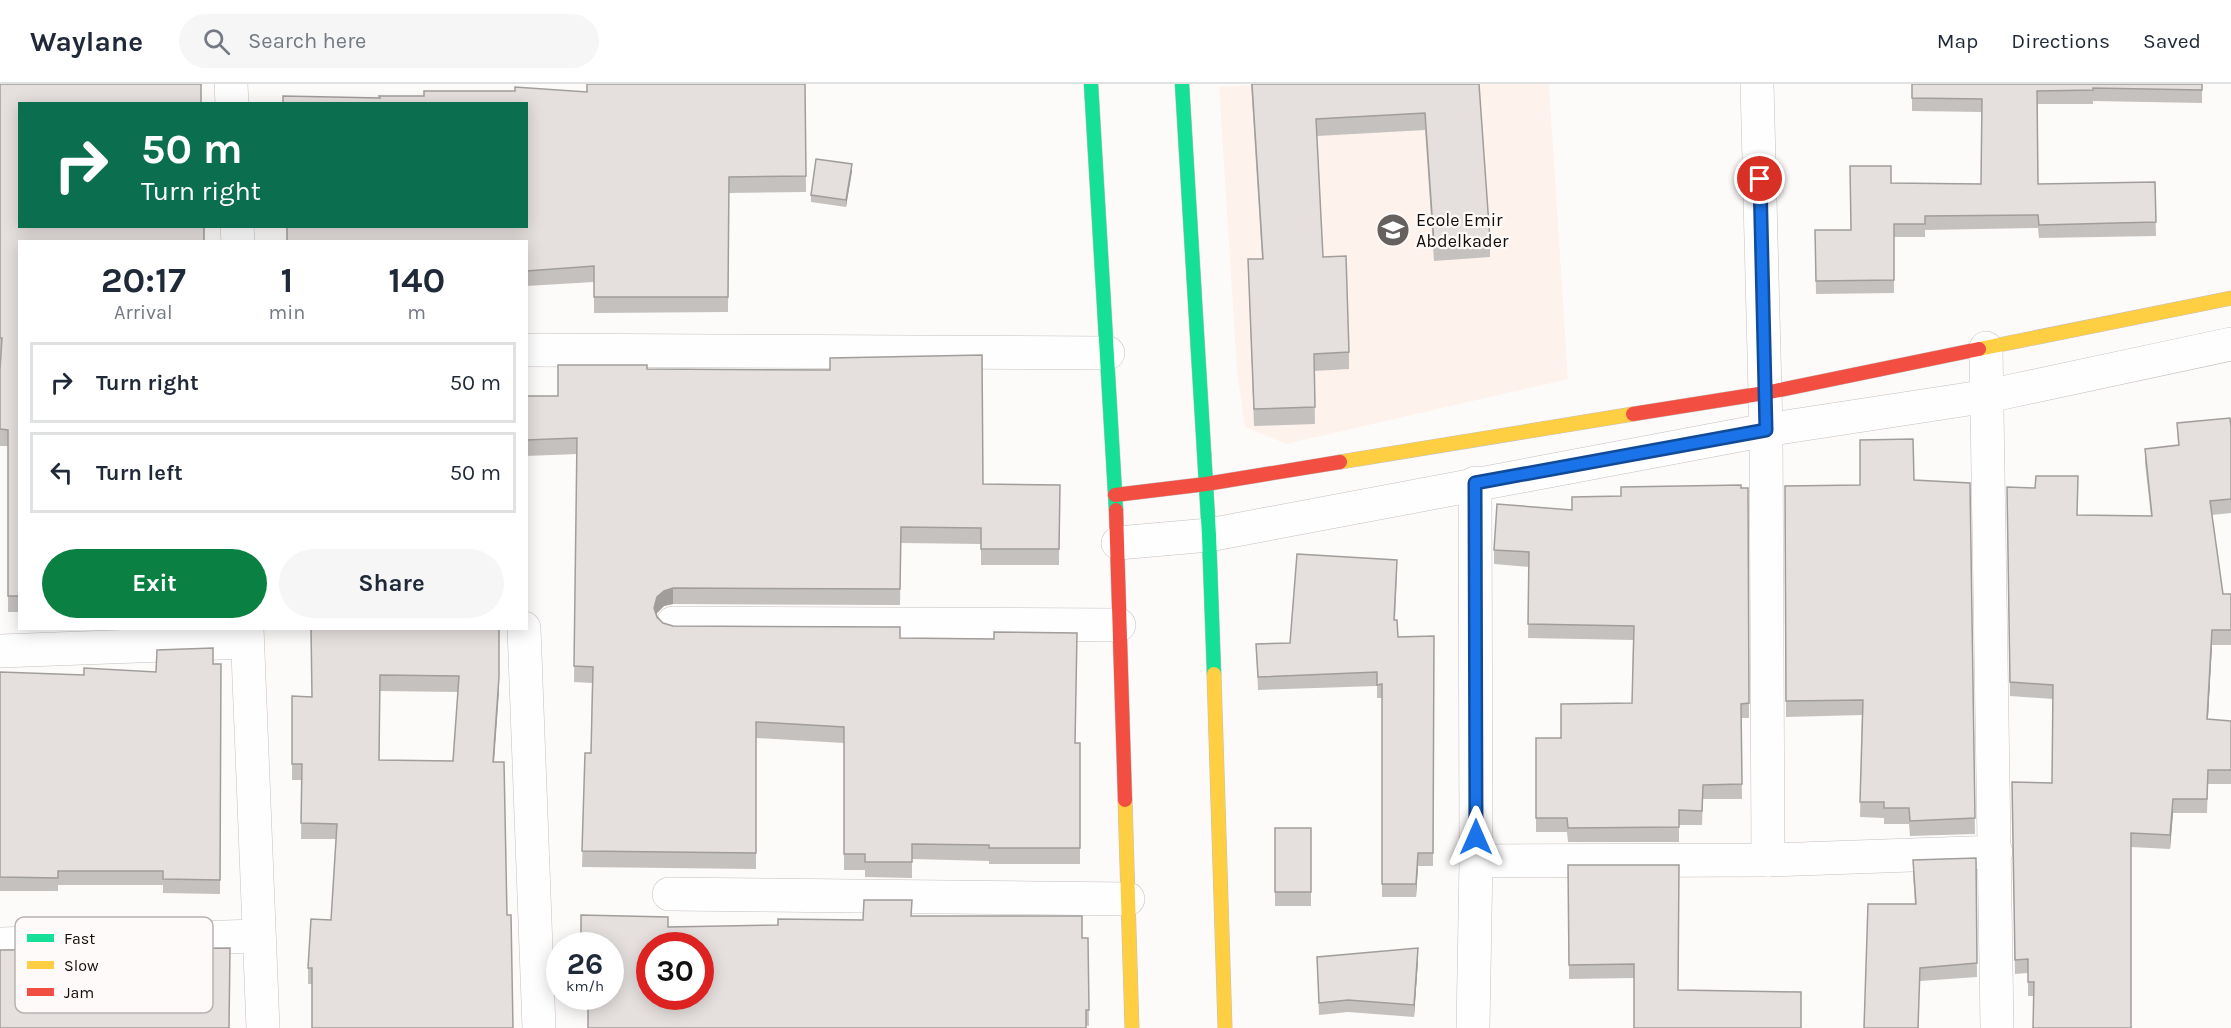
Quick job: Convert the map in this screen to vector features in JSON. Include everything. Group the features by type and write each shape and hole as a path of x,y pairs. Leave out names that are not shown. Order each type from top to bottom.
{"street":[{"path":"231,84 232,102"},
{"path":"1091,84 1118,543 1132,1028"},
{"path":"1182,84 1209,536 1225,1028"},
{"path":"1757,84 1766,430 1768,860"},
{"path":"1115,495 1206,484 1765,393 2231,298"},
{"path":"1118,543 1209,536 1475,483 1766,430 1988,396 2231,344"},
{"path":"1986,348 1996,852 1997,1028"},
{"path":"528,350 1108,353"},
{"path":"1473,1028 1476,861 1475,483"},
{"path":"673,623 1119,625"},
{"path":"524,630 539,1028"},
{"path":"0,651 247,635 263,1028"},
{"path":"1476,861 1768,860 1996,852"},
{"path":"669,894 1128,899"},
{"path":"213,937 259,936"},
{"path":"0,944 15,944"}],"shaded area":[{"name":"Ecole Emir Abdelkader","path":"1259,84 1549,84 1568,379 1286,444 1245,427 1237,372 1219,87"}],"building":[{"path":"0,84 201,84 201,102 18,102 18,228 204,228 204,240 18,240 18,596 8,596 8,430 0,429 2,338 0,338"},
{"path":"587,84 805,84 806,176 729,177 728,297 594,297 594,266 528,271 528,240 287,240 287,228 528,228 528,102 283,102 283,96 380,98 379,96 424,96 424,91 515,91 515,87 587,92"},
{"path":"1252,84 1479,84 1490,240 1434,244 1425,113 1316,119 1323,257 1346,256 1349,352 1314,354 1315,407 1254,409 1248,259 1263,259"},
{"path":"1912,84 2202,84 2202,90 2093,88 2093,90 2037,91 2038,184 2155,182 2156,222 2039,225 2038,215 1925,216 1925,224 1894,224 1894,280 1816,281 1815,230 1851,230 1850,166 1891,166 1891,183 1981,184 1982,99 1912,98"},
{"path":"816,159 852,164 846,200 811,195"},
{"path":"982,355 983,484 1060,485 1059,549 981,549 981,528 901,527 900,589 673,588 657,597 654,608 657,617 663,623 673,626 900,627 900,638 994,639 994,632 1077,633 1075,743 1080,743 1080,848 989,848 989,845 912,844 912,862 865,862 865,854 844,854 844,727 756,722 756,853 582,851 585,753 591,753 593,667 574,666 577,438 528,440 528,396 558,396 558,365 647,365 647,369 830,370 830,358"},
{"path":"2230,418 2231,499 2210,501 2223,594 2231,594 2231,630 2212,630 2207,719 2231,721 2231,770 2208,770 2207,799 2173,799 2170,835 2131,833 2131,1028 2033,1028 2034,982 2028,982 2028,959 2015,960 2012,782 2052,783 2053,685 2010,682 2007,487 2035,488 2036,476 2078,476 2077,515 2152,516 2145,449 2179,445 2177,423"},
{"path":"1913,439 1914,480 1970,483 1975,818 1910,821 1909,808 1884,808 1884,802 1860,802 1863,700 1786,701 1785,486 1860,485 1860,440"},
{"path":"1741,485 1741,488 1748,488 1749,703 1741,704 1742,784 1703,785 1702,811 1679,810 1679,827 1568,828 1567,818 1536,818 1536,738 1561,738 1561,704 1632,703 1634,626 1528,624 1529,552 1494,550 1497,504 1572,510 1572,497 1621,496 1621,487"},
{"path":"1297,554 1397,560 1394,620 1397,620 1398,637 1434,636 1433,853 1418,853 1416,884 1382,884 1382,684 1377,685 1377,672 1258,677 1256,644 1290,643"},
{"path":"311,630 499,630 499,677 493,762 504,762 507,915 511,915 513,1028 312,1028 312,968 308,968 311,919 331,920 337,824 301,823 302,764 292,764 292,696 312,697","holes":["380,675 459,676 453,761 379,760"]},
{"path":"213,648 213,664 221,664 220,880 163,879 163,871 58,871 58,878 0,877 0,672 84,675 84,668 156,672 157,650"},
{"path":"1275,828 1311,828 1311,892 1275,892"},
{"path":"1976,858 1977,963 1920,968 1918,1028 1864,1028 1868,904 1916,904 1913,860"},
{"path":"1568,865 1679,865 1678,990 1801,992 1801,1028 1634,1028 1634,964 1569,965"},
{"path":"864,900 912,900 911,916 1082,916 1082,938 1088,938 1089,1010 1086,1010 1086,1028 588,1028 588,1010 624,1010 624,932 581,932 581,915 668,917 668,927 778,925 778,919 863,920"},
{"path":"213,948 230,948 229,1028 0,1028 0,950 15,950 15,1013 213,1013"},
{"path":"1418,948 1414,1005 1348,1000 1319,1003 1317,957"}],"traffic: fast":[{"path":"1091,84 1116,510"},
{"path":"1182,84 1209,535 1214,674"}],"traffic: slow":[{"path":"1979,349 2231,298"},
{"path":"1340,462 1633,414"},
{"path":"1214,674 1225,1028"},
{"path":"1125,800 1132,1028"}],"traffic: jam":[{"path":"1633,414 1765,393 1979,349"},
{"path":"1115,495 1206,484 1340,462"},
{"path":"1116,510 1125,800"}],"place":[{"name":"Ecole Emir Abdelkader","path":"1393,230"}],"route":[{"path":"1476,837 1475,483 1766,430 1760,179"}]}
